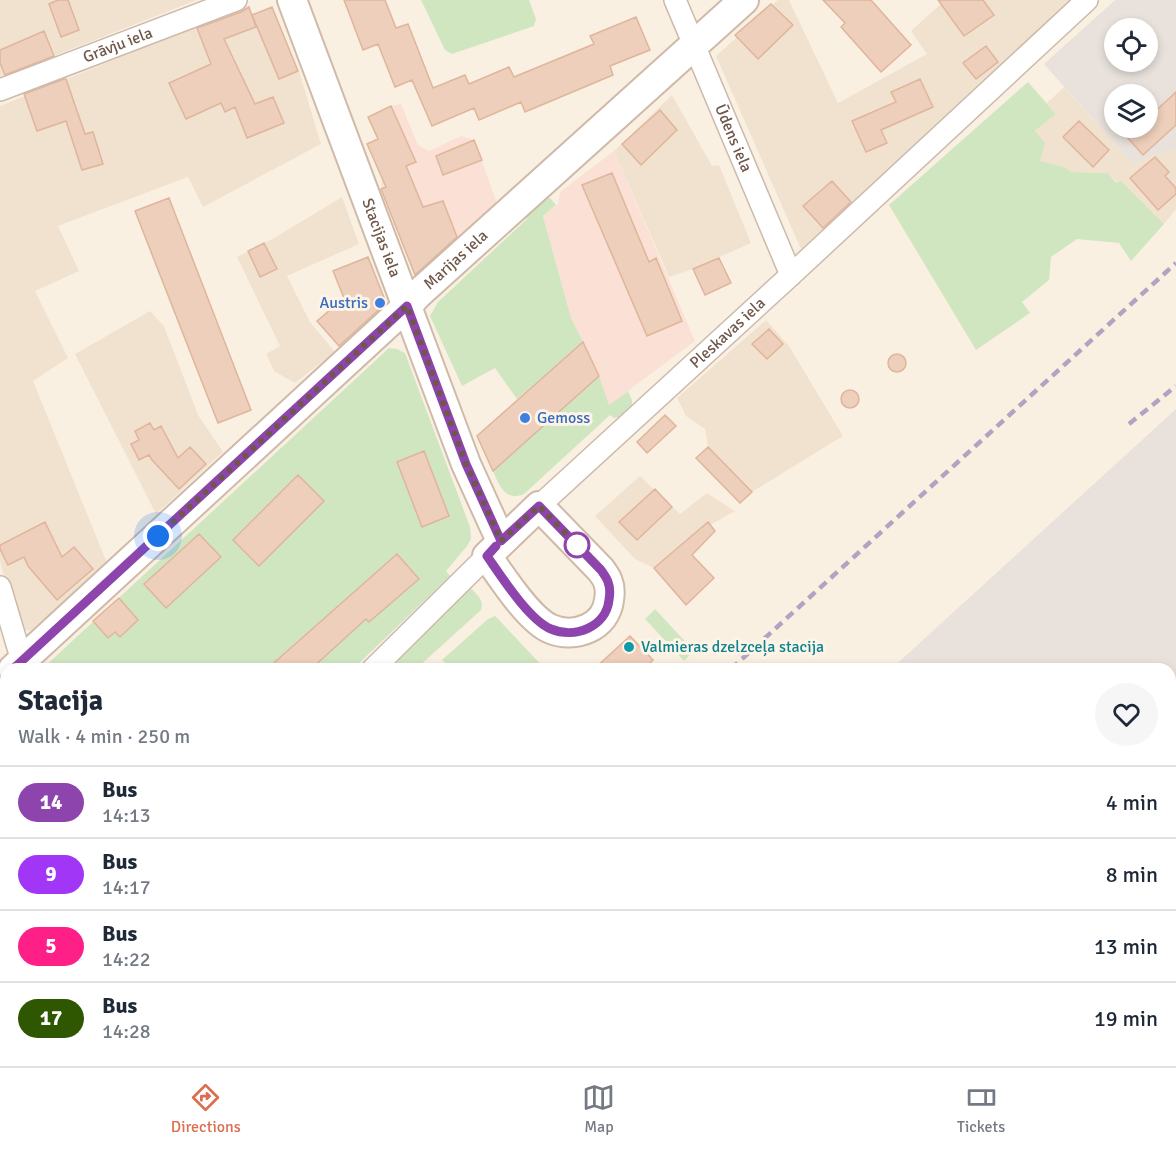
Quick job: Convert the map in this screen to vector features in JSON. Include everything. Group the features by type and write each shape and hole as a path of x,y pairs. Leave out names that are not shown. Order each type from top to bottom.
{"street":[{"name":"Grāvju iela","path":"0,90 236,0"},
{"name":"Stacijas iela","path":"292,0 466,464 511,591 538,621 551,629 566,632 582,631 595,626 608,605 610,593 608,582 601,570 539,506"},
{"name":"Ūdens iela","path":"675,0 791,275"},
{"name":"Marijas iela","path":"20,663 418,294 744,0"},
{"name":"Pleskavas iela","path":"379,663 494,548 1087,0"},
{"path":"0,587 13,663"}],"shaded area":[{"path":"0,0 197,0 0,77"},
{"path":"778,0 789,0 838,103 927,54 911,31 945,0 1074,0 801,249 716,56"},
{"path":"1115,0 1176,0 1176,150 1148,157 1134,165 1110,138 1158,138 1158,84 1104,84 1104,131 1044,64"},
{"path":"249,7 252,15 272,7 299,71 321,144 203,207 188,177 58,226 79,271 35,291 68,358 33,381 107,563 30,631 18,628 0,561 0,106"},
{"path":"1064,87 1104,132 1104,138 1110,138 1134,165 1148,157 1176,150 1176,209 1164,224 1121,181 1117,183 1108,173 1071,172 1067,168 1040,162 1034,132 1056,114 1047,103"},
{"path":"672,95 712,166 719,165 751,243 693,269 669,277 614,151"},
{"path":"401,104 418,145 429,151 461,136 474,140 498,206 459,242 442,251 443,257 416,277 381,189 382,177 367,144 378,139 368,117 391,106"},
{"path":"614,151 695,341 609,405 599,376 571,318 543,216 558,204 560,192"},
{"path":"342,197 359,244 287,276 310,322 335,352 295,383 274,371 266,354 280,346 237,257 274,238"},
{"path":"150,311 164,326 198,415 223,452 156,514 75,354"},
{"path":"766,320 789,346 843,436 752,492 708,447 705,429 686,416 677,398"},
{"path":"1176,409 1176,663 898,663"},
{"path":"640,476 680,514 707,493 735,511 694,534 654,568 635,559 595,516"}],"green space":[{"path":"421,0 529,0 536,19 534,26 452,54 445,50"},
{"path":"1028,82 1056,114 1035,131 1045,143 1040,161 1067,168 1071,172 1108,173 1116,183 1121,181 1164,224 1131,261 1119,243 1077,239 1051,257 1049,280 1022,302 1030,313 976,350 889,205"},
{"path":"543,195 556,205 543,216 571,318 583,342 517,399 495,368 462,386 430,316 438,302 527,219 527,204"},
{"path":"389,348 405,353 470,527 471,539 446,571 450,576 359,663 48,663"},
{"path":"599,376 609,405 628,391 632,400 632,408 625,416 614,418 610,415 524,494 512,496 507,494 500,487 493,471"},
{"path":"470,587 481,600 481,610 423,663 396,663 456,603 463,592"},
{"path":"655,609 694,651 684,661 645,619"},
{"path":"495,616 539,663 445,663 442,660 488,619"}],"building":[{"path":"58,0 68,0 79,30 61,37 49,4"},
{"path":"344,0 385,0 396,28 408,24 433,88 465,75 469,84 509,67 514,77 594,44 590,36 636,17 650,50 610,66 613,75 525,112 521,102 479,120 474,108 432,126 412,80 395,87 378,44 363,50"},
{"path":"823,0 871,0 911,45 881,72 841,27 845,23"},
{"path":"938,0 983,0 994,15 964,36"},
{"path":"771,4 793,25 758,59 735,35"},
{"path":"249,7 256,27 224,39 255,104 273,97 284,123 247,138 235,107 225,112 221,103 186,119 169,83 211,64 197,28"},
{"path":"272,7 298,71 279,79 252,15"},
{"path":"44,31 54,56 5,75 0,63 0,50"},
{"path":"986,46 998,62 976,79 963,63"},
{"path":"66,79 85,134 93,132 103,164 82,170 66,121 37,131 24,94"},
{"path":"920,79 933,107 881,130 887,143 866,152 852,121 896,102 891,92"},
{"path":"1176,92 1176,125 1143,155 1128,138 1158,138 1158,109"},
{"path":"391,106 416,162 406,166 423,207 443,201 457,237 415,275 381,189 386,187 367,144 378,139 368,117"},
{"path":"660,110 677,130 641,165 622,144"},
{"path":"1079,121 1109,150 1093,167 1063,137"},
{"path":"474,140 482,160 443,175 436,156"},
{"path":"1155,157 1169,172 1165,176 1176,188 1176,194 1158,210 1130,178"},
{"path":"612,173 649,262 656,258 682,321 647,336 582,185"},
{"path":"832,181 851,202 823,228 803,206"},
{"path":"169,198 251,410 218,423 135,211"},
{"path":"264,243 277,269 260,277 248,251"},
{"path":"368,257 385,300 384,305 339,346 317,321 344,298 333,271"},
{"path":"719,258 731,283 705,295 693,269"},
{"path":"769,329 783,344 767,359 752,344"},
{"name":"Gemoss","path":"583,342 599,376 493,471 477,436"},
{"path":"897,354 903,357 906,363 903,369 897,372 891,369 888,363 891,357"},
{"path":"850,390 856,393 859,399 856,405 850,408 844,405 841,399 844,393"},
{"path":"665,415 676,426 647,453 637,442"},
{"path":"150,423 154,430 161,426 178,458 190,447 206,464 179,489 149,455 139,460 131,444 139,440 135,431"},
{"path":"708,447 752,492 740,503 696,458"},
{"path":"424,451 449,516 422,527 397,462"},
{"path":"298,475 324,501 259,566 233,540"},
{"path":"655,489 672,507 637,540 619,522"},
{"path":"45,522 62,557 74,547 93,569 57,600 28,566 24,557 8,565 0,549 0,545"},
{"path":"708,522 715,531 692,555 714,578 686,605 654,568"},
{"path":"199,534 221,557 166,608 144,584"},
{"path":"397,554 419,579 369,622 366,619 318,663 274,663"},
{"path":"119,598 138,620 120,637 115,632 108,638 93,621"},
{"name":"Valmieras dzelzceļa stacija","path":"630,636 653,660 650,663 601,663"}],"railway":[{"path":"738,663 1176,263"},
{"path":"1129,424 1176,386"}],"bus line":[{"name":"14","path":"20,663 407,306 466,464 501,541 539,506 601,570 608,582 610,593 603,616 595,626 582,631 566,632 551,629 538,621 511,591 487,556 496,546"}],"place":[{"name":"Austris","path":"380,303"},
{"name":"Gemoss","path":"525,418"},
{"name":"Valmieras dzelzceļa stacija","path":"629,647"}],"route":[{"path":"158,536 407,306 466,464 501,541 539,506 581,549 577,545"}]}
